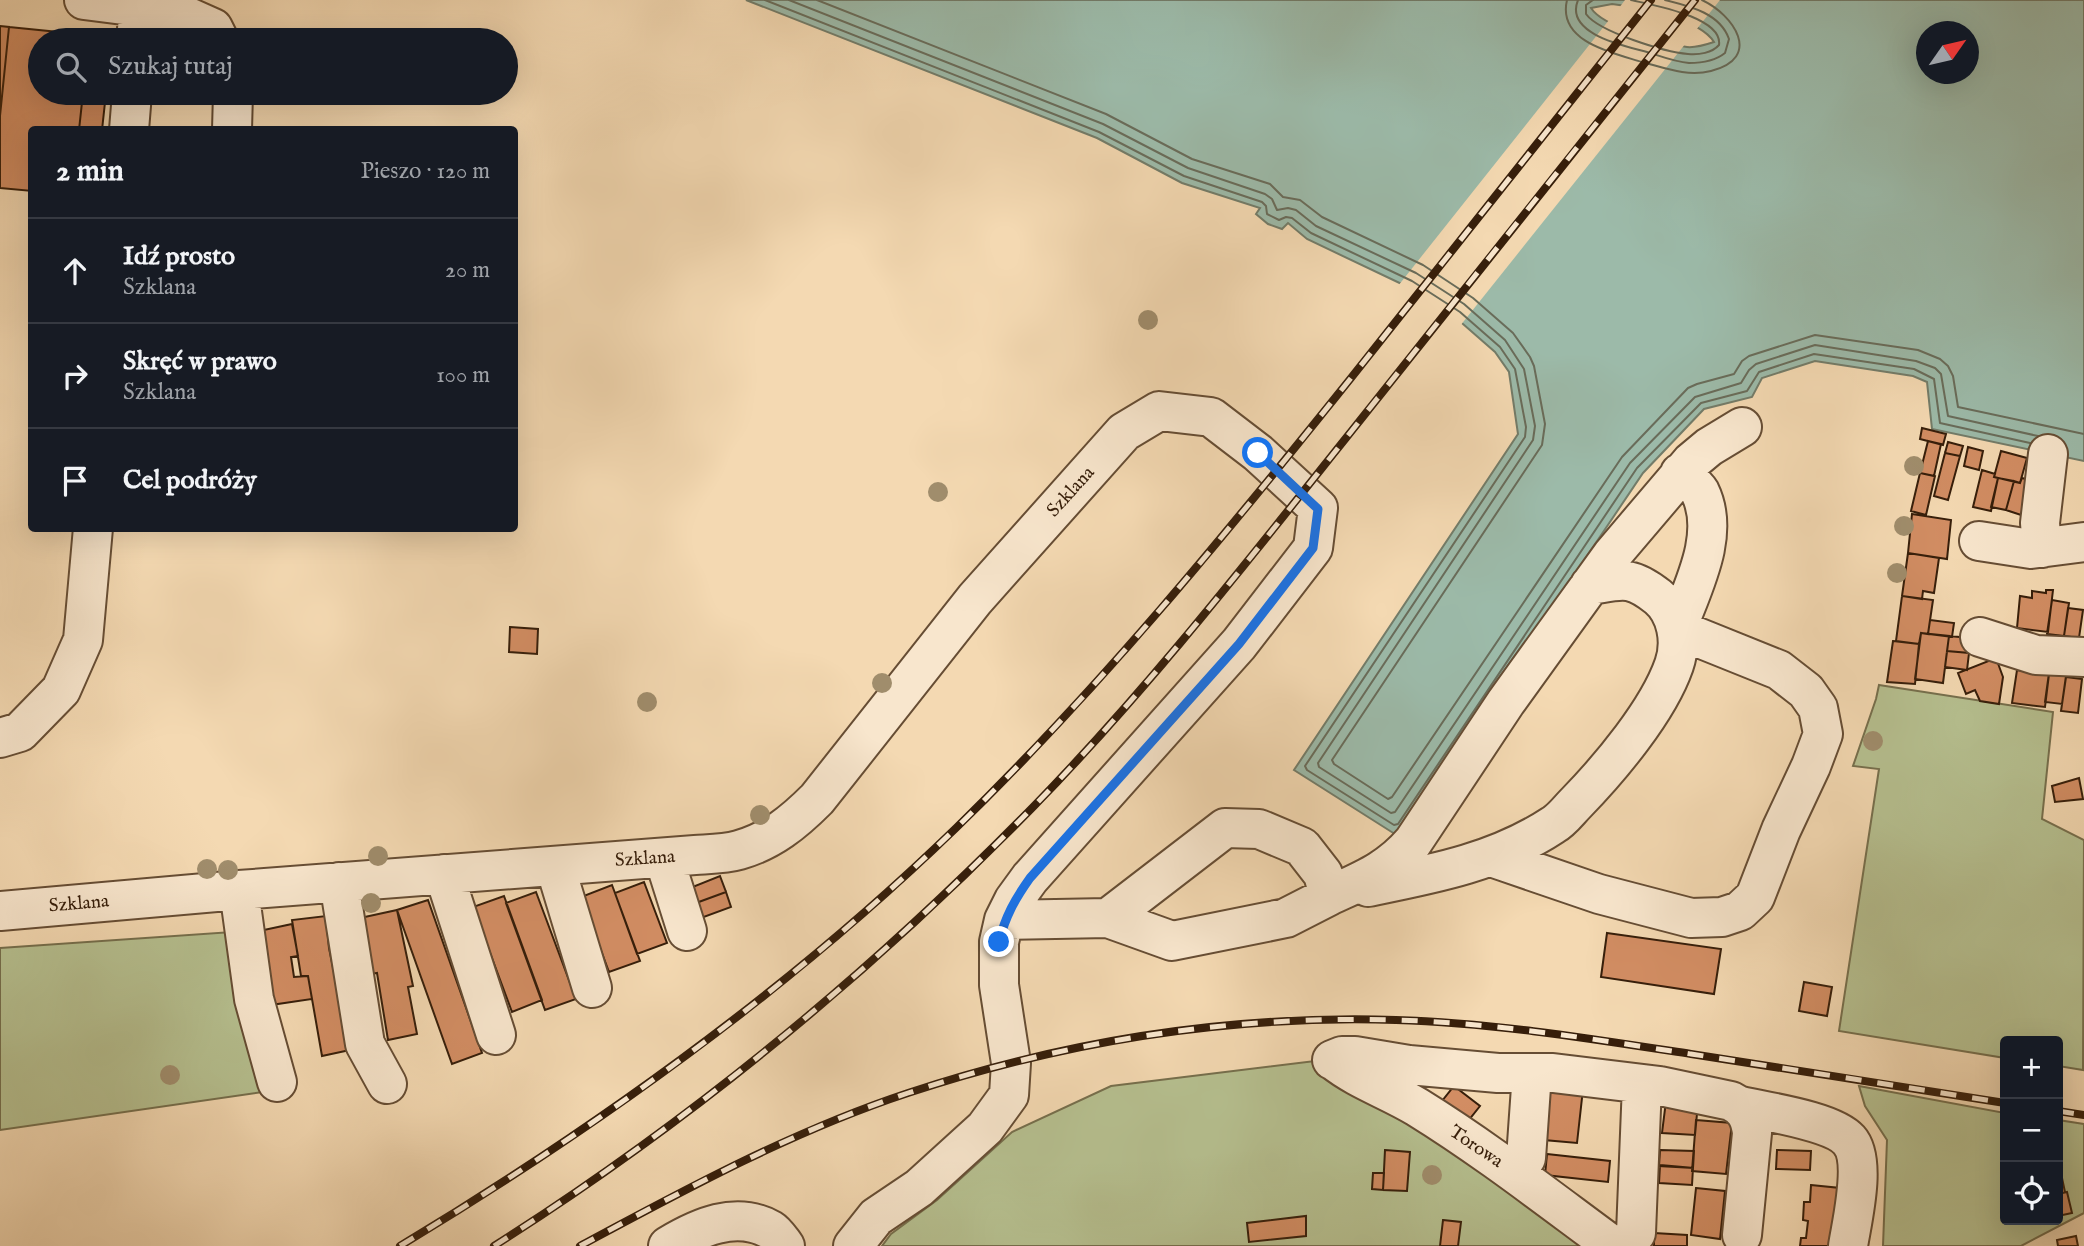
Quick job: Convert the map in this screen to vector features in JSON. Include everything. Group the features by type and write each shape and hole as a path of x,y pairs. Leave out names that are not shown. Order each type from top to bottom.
{"lane":[{"path":"84,0 138,24 177,12 214,28"},
{"path":"129,126 131,105"},
{"path":"232,126 233,105"},
{"name":"Szklana","path":"0,911 664,858 737,851 768,839 796,820 817,799 975,599 1124,432 1159,411 1211,417 1258,453 1318,509 1313,548 1239,644 1030,878 1014,900 1004,919 999,942 999,985 1012,1063 1009,1095 985,1128 919,1188 876,1217 853,1246"},
{"path":"1004,919 1108,918 1172,941 1286,918 1378,874 1398,860 1413,842 1506,702 1612,555 1681,473 1709,447 1742,427"},
{"path":"2042,548 2040,523 2048,454"},
{"path":"1329,896 1492,858 1555,824 1609,770 1653,706 1674,664 1677,629 1705,553 1707,514 1699,489 1681,473"},
{"path":"0,737 20,732 61,690 83,640 93,532"},
{"path":"1979,541 2031,549 2084,542"},
{"path":"1492,858 1599,894 1691,918 1722,917 1740,911 1755,897 1823,734 1818,708 1806,691 1779,670 1677,629 1668,606 1645,586 1626,579 1590,585"},
{"path":"1980,637 2036,655 2084,657"},
{"path":"1108,918 1225,828 1259,828 1302,847 1323,874 1329,896"},
{"path":"664,858 687,931"},
{"path":"555,866 592,988"},
{"path":"444,874 496,1035"},
{"path":"340,882 365,1044 387,1084"},
{"path":"239,890 254,999 277,1082"},
{"name":"Torowa","path":"1532,1073 1498,1073 1409,1065 1356,1056 1332,1059 1345,1070 1415,1106 1625,1240"},
{"path":"1526,1158 1532,1073 1642,1084 1731,1101 1741,1106 1822,1125 1850,1140 1855,1151 1855,1203 1848,1246"},
{"path":"1625,1240 1642,1084"},
{"path":"1741,1106 1750,1119 1752,1133 1742,1235"},
{"path":"668,1246 716,1222 753,1223 773,1231 785,1246"}],"green space":[{"path":"1879,685 2053,712 2042,819 2084,840 2083,1070 2063,1067 2063,1036 2000,1036 2000,1057 1839,1031 1879,769 1853,766"},
{"path":"232,932 284,1089 0,1130 0,948"},
{"path":"1315,1061 1449,1142 1582,1246 882,1246 891,1234 937,1200 1012,1132 1111,1086"},
{"path":"1859,1086 2000,1112 2000,1225 2061,1225 2021,1246 1883,1246 1887,1140 1865,1106"},
{"path":"2063,1121 2084,1124 2084,1213 2063,1224"}],"water":[{"path":"746,0 2084,0 2084,461 1932,429 1927,382 1913,376 1815,361 1762,378 1752,397 1704,409 1643,473 1398,836 1294,770 1518,434 1509,372 1495,352 1455,317 1408,287 1307,239 1288,223 1282,229 1268,224 1256,214 1260,208 1182,183 1097,138","holes":["1612,4 1683,21 1707,34 1714,42 1690,47 1635,34 1608,22 1591,8"]}],"pier":[{"path":"1625,0 1720,0 1696,30 1619,8"},
{"path":"1609,20 1686,43 1460,326 1398,286"}],"building":[{"path":"0,26 9,27 0,116"},
{"path":"9,27 28,29 28,105 82,105 79,126 28,126 28,191 0,188 0,116"},
{"path":"82,105 105,105 102,126 79,126"},
{"path":"1922,428 1946,434 1943,445 1920,439"},
{"path":"1928,441 1941,444 1934,476 1920,473"},
{"path":"1948,442 1963,446 1960,456 1945,453"},
{"path":"1968,447 1983,451 1979,470 1964,466"},
{"path":"2001,451 2027,458 2020,483 1994,477"},
{"path":"1945,453 1960,456 1948,500 1934,496"},
{"path":"1982,470 1995,474 1994,477 1998,478 1991,511 1973,507"},
{"path":"1920,473 1935,476 1926,515 1911,511"},
{"path":"1998,478 2014,481 2006,510 1991,507"},
{"path":"2022,478 2030,483 2021,515 2006,510 2014,481 2020,483"},
{"path":"1912,514 1951,520 1947,559 1908,553"},
{"path":"1908,553 1939,558 1934,593 1923,591 1922,599 1902,596"},
{"path":"2046,590 2053,590 2048,632 2017,628 2020,596 2032,598 2032,591 2046,593"},
{"path":"1902,596 1933,600 1928,634 1921,633 1919,644 1896,641"},
{"path":"2052,600 2069,603 2064,636 2047,634"},
{"path":"2068,608 2083,610 2079,638 2064,636"},
{"path":"1930,620 1954,623 1952,637 1928,634"},
{"path":"510,627 538,629 537,654 509,652"},
{"path":"1921,633 1949,636 1943,683 1915,679"},
{"path":"1949,636 1970,638 1969,653 1947,651"},
{"path":"1893,641 1919,644 1915,684 1887,682"},
{"path":"1947,651 1969,653 1967,670 1945,667"},
{"path":"1996,658 2003,677 1999,704 1980,701 1975,690 1966,694 1958,673"},
{"path":"2017,670 2049,674 2045,707 2012,703"},
{"path":"2049,673 2066,676 2062,704 2045,702"},
{"path":"2066,677 2082,679 2078,713 2061,711"},
{"path":"2079,778 2083,799 2055,802 2052,786"},
{"path":"720,876 726,892 696,903 690,888"},
{"path":"644,882 667,943 637,954 615,893"},
{"path":"612,885 640,961 609,972 581,897"},
{"path":"536,892 576,999 545,1010 506,903"},
{"path":"726,892 731,907 701,918 696,903"},
{"path":"504,896 542,1000 512,1012 473,907"},
{"path":"428,900 482,1053 452,1064 397,910"},
{"path":"397,910 413,986 408,987 417,1034 388,1040 377,973 371,974 360,918"},
{"path":"326,916 329,948 350,1050 322,1056 308,976 301,976 292,920"},
{"path":"292,924 298,956 291,957 294,977 308,976 312,999 264,1006 259,931"},
{"path":"1607,933 1721,949 1714,994 1601,977"},
{"path":"1804,982 1832,987 1827,1016 1799,1011"},
{"path":"1454,1086 1480,1106 1468,1121 1442,1101"},
{"path":"1549,1086 1583,1089 1577,1143 1544,1140"},
{"path":"1666,1101 1698,1103 1695,1135 1662,1133"},
{"path":"1696,1120 1732,1123 1726,1174 1692,1171"},
{"path":"1385,1150 1410,1152 1407,1191 1383,1190"},
{"path":"1660,1150 1694,1151 1693,1168 1659,1166"},
{"path":"1777,1150 1811,1151 1810,1170 1776,1169"},
{"path":"1547,1154 1610,1161 1608,1182 1545,1175"},
{"path":"1660,1165 1693,1168 1692,1185 1659,1183"},
{"path":"1373,1173 1384,1173 1383,1190 1372,1189"},
{"path":"1811,1185 1840,1188 1834,1246 1800,1246 1801,1238 1806,1238 1808,1221 1803,1220 1804,1202 1810,1202"},
{"path":"1696,1188 1725,1191 1720,1239 1691,1235"},
{"path":"2067,1192 2072,1213 2063,1215 2063,1193"},
{"path":"1306,1216 1306,1236 1249,1242 1247,1223"},
{"path":"1443,1220 1461,1222 1458,1246 1440,1246"},
{"path":"1654,1233 1687,1235 1687,1246 1654,1246"},
{"path":"2076,1236 2078,1246 2058,1246 2057,1240"}],"railway":[{"path":"400,1246 547,1153 690,1053 827,945 956,828 1061,721 1209,552 1651,0"},
{"path":"494,1246 639,1148 777,1041 909,927 1035,805 1117,717 1233,579 1695,0"},
{"path":"580,1246 782,1143 908,1093 1027,1059 1149,1035 1210,1027 1334,1020 1470,1024 1544,1032 2000,1102"},
{"path":"2063,1112 2084,1115"}],"route":[{"path":"999,942 1004,919 1030,878 1239,644 1313,548 1318,509 1258,453"}]}
